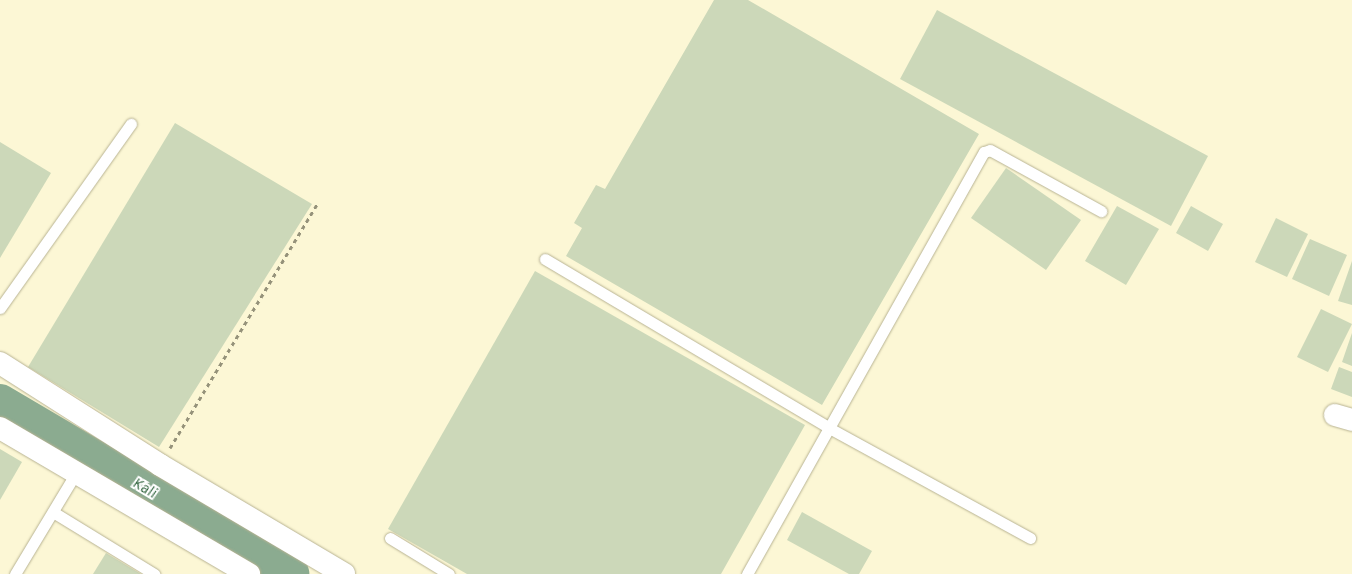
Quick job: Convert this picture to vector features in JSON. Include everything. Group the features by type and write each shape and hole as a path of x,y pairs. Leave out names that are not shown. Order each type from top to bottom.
{"street":[{"path":"0,363 160,466 344,574"},
{"path":"0,428 249,574"}],"lane":[{"path":"0,308 131,124"},
{"path":"747,574 831,429 984,152 990,150 1101,211"},
{"path":"545,259 831,429 1030,538"},
{"path":"15,574 76,473"},
{"path":"52,512 154,574"},
{"path":"390,538 449,574"}],"path":[{"path":"160,466 317,204"}],"building":[{"path":"714,0 748,0 979,134 822,405 566,256 582,228 574,223 596,185 605,189"},
{"path":"937,10 1208,156 1171,226 900,79"},
{"path":"175,123 312,204 159,447 28,367"},
{"path":"0,142 51,173 0,258"},
{"path":"1006,168 1081,220 1046,270 971,218"},
{"path":"1117,206 1159,229 1126,285 1085,261"},
{"path":"1191,206 1223,224 1208,251 1176,233"},
{"path":"1276,218 1308,234 1287,277 1255,262"},
{"path":"1310,239 1347,255 1329,296 1292,279"},
{"path":"1352,261 1352,305 1338,301"},
{"path":"535,271 805,425 721,574 467,574 388,529"},
{"path":"1321,309 1352,324 1328,372 1297,357"},
{"path":"1352,333 1352,366 1342,362"},
{"path":"1339,367 1352,372 1352,397 1331,389"},
{"path":"0,449 22,462 0,500"},
{"path":"802,512 872,551 859,574 849,574 787,540"},
{"path":"106,553 141,574 93,574"}],"waterway":[{"name":"Kali","path":"0,403 290,574"}]}
